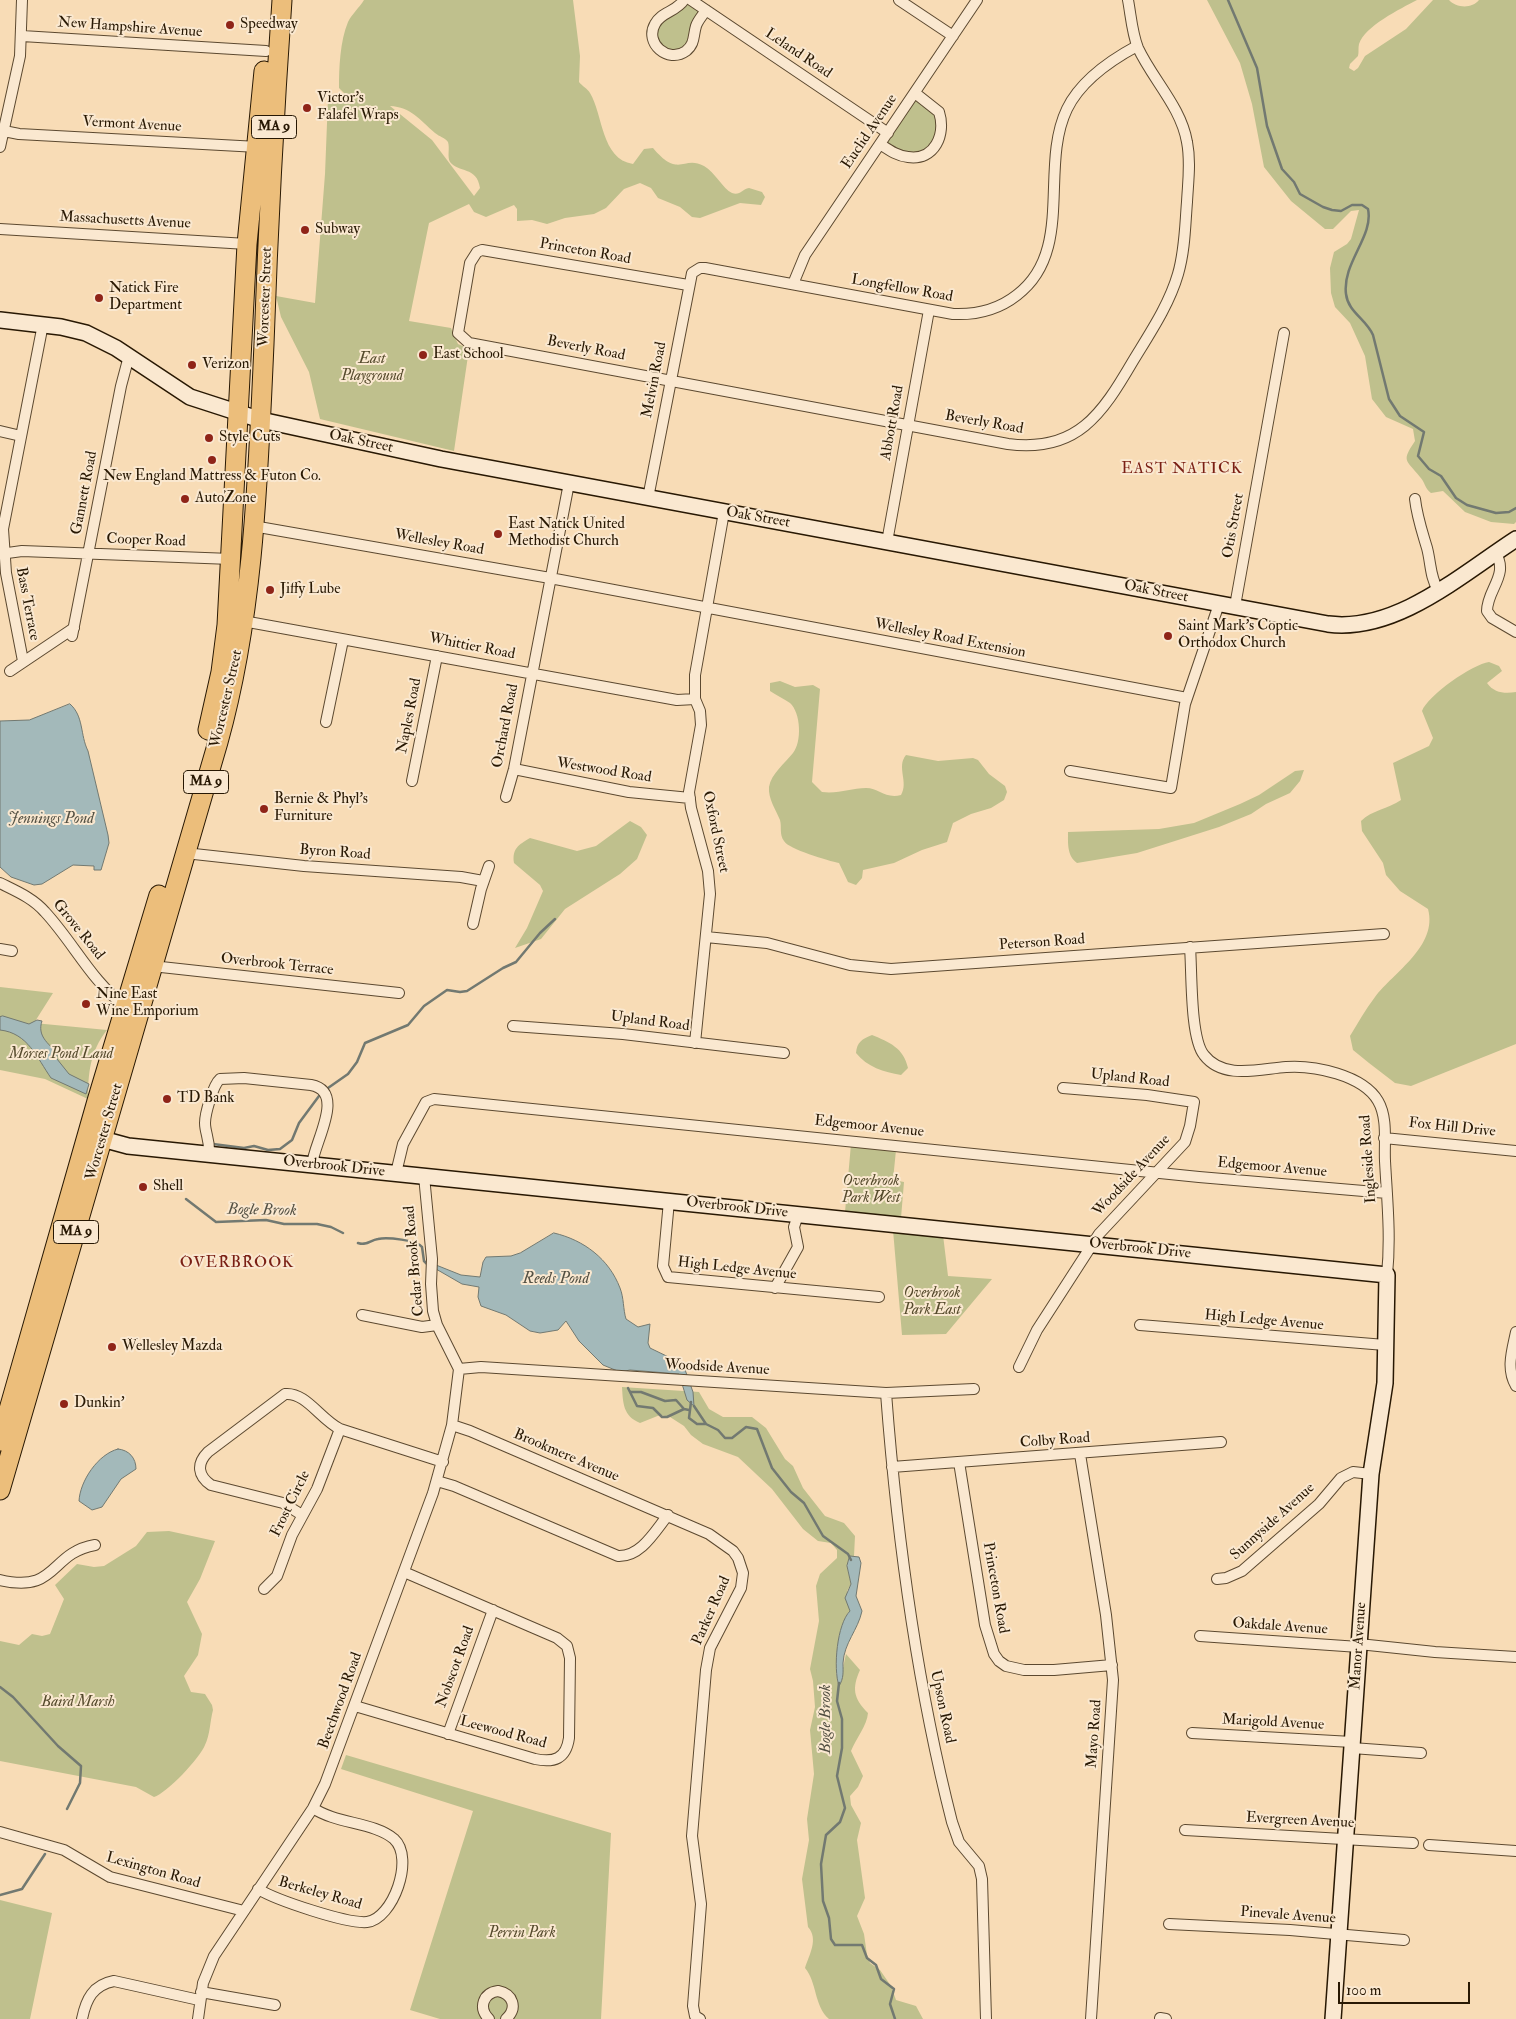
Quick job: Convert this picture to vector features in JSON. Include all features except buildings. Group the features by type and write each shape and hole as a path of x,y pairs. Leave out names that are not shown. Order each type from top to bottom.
{"highway":[{"name":"Worcester Street","path":"0,1490 95,1137 125,1006 212,712 224,646 231,558 248,244 258,147 269,0"},
{"name":"Worcester Street","path":"0,1441 95,1137 152,966 226,711 243,621 261,420 282,0"}],"street":[{"path":"0,147 22,36 22,0"},
{"path":"684,0 676,10 659,18 654,26 652,36 654,43 663,52 679,54 689,49 696,27 706,10"},
{"name":"Leland Road","path":"691,0 888,133"},
{"path":"899,0 953,36"},
{"name":"Euclid Avenue","path":"793,284 805,255 977,0"},
{"name":"Beverly Road","path":"460,337 469,343 1008,444 1042,445 1061,440 1081,430 1099,414 1113,395 1165,308 1174,286 1183,250 1189,180 1188,150 1184,129 1137,46 1128,0"},
{"name":"New Hampshire Avenue","path":"22,36 266,51"},
{"name":"Longfellow Road","path":"695,270 705,268 953,314 984,312 1012,300 1034,278 1043,262 1049,242 1057,144 1067,108 1087,82 1119,56 1137,46"},
{"path":"880,144 900,156 915,158 925,155 936,146 941,133 938,112 915,93"},
{"name":"Vermont Avenue","path":"4,131 19,134 258,147"},
{"name":"Massachusetts Avenue","path":"0,229 248,244"},
{"name":"Princeton Road","path":"460,337 458,328 466,281 470,263 477,252 488,250 688,285"},
{"name":"Melvin Road","path":"648,498 688,285 695,270"},
{"name":"Abbott Road","path":"887,542 929,310"},
{"name":"Oak Street","path":"0,320 43,324 86,333 129,356 186,395 261,420 441,459 1328,624 1352,625 1375,622 1398,614 1516,539"},
{"name":"Bass Terrace","path":"23,661 2,553 3,523 43,324"},
{"name":"Otis Street","path":"1234,606 1284,333"},
{"name":"Gannett Road","path":"23,661 73,632 88,554 93,538 121,386 129,356"},
{"path":"0,431 21,436"},
{"name":"Orchard Road","path":"506,798 514,769 569,483"},
{"path":"1415,499 1417,519 1427,548 1432,576 1438,590"},
{"name":"Oxford Street","path":"695,1043 706,937 709,879 690,798 701,725 700,711 696,699 695,675 724,512"},
{"name":"Wellesley Road","path":"252,526 550,578 707,609"},
{"name":"Cooper Road","path":"2,553 22,551 231,558"},
{"path":"1495,552 1501,570 1490,597 1487,612 1492,618 1516,632"},
{"path":"1070,771 1172,788 1187,698 1219,604"},
{"name":"Wellesley Road Extension","path":"707,609 1187,698"},
{"name":"Whittier Road","path":"243,621 677,700 696,699"},
{"path":"326,722 343,640"},
{"name":"Naples Road","path":"412,781 437,656"},
{"path":"10,671 23,661"},
{"name":"Westwood Road","path":"514,769 624,791 690,798"},
{"name":"Byron Road","path":"185,852 304,866 461,877 483,881"},
{"path":"473,924 483,881 489,866"},
{"name":"Grove Road","path":"0,883 31,900 45,912 106,989 125,1006"},
{"name":"Peterson Road","path":"706,937 767,943 850,965 878,969 1384,934"},
{"name":"Ingleside Road","path":"1190,947 1197,1042 1204,1056 1217,1067 1236,1071 1296,1067 1318,1068 1338,1073 1375,1097 1383,1116 1390,1239 1387,1275"},
{"path":"0,949 12,951"},
{"name":"Overbrook Terrace","path":"152,966 399,993"},
{"name":"Upland Road","path":"513,1026 607,1032 784,1052"},
{"path":"208,1154 209,1138 204,1122 216,1082 220,1079 237,1078 302,1084 322,1088 327,1099 325,1126 316,1144 312,1165"},
{"name":"Upland Road","path":"1063,1088 1147,1095 1194,1102"},
{"name":"Edgemoor Avenue","path":"396,1173 405,1139 426,1102 434,1099 1157,1173 1387,1194"},
{"name":"Woodside Avenue","path":"1019,1367 1037,1330 1105,1226 1185,1142 1194,1102"},
{"name":"Overbrook Drive","path":"95,1137 128,1146 1387,1275"},
{"name":"Fox Hill Drive","path":"1384,1138 1516,1151"},
{"name":"Cedar Brook Road","path":"424,1176 432,1259 432,1302 437,1325 459,1369"},
{"name":"High Ledge Avenue","path":"669,1201 663,1266 668,1277 879,1297"},
{"path":"775,1288 798,1247 794,1227 798,1215"},
{"name":"Manor Avenue","path":"1333,2019 1371,1474 1385,1383 1387,1275"},
{"path":"362,1315 422,1327 437,1325"},
{"name":"High Ledge Avenue","path":"1140,1325 1385,1345"},
{"path":"1516,1332 1510,1367 1510,1374 1516,1386"},
{"name":"Woodside Avenue","path":"459,1369 481,1367 676,1382 886,1393 974,1389"},
{"name":"Beechwood Road","path":"198,2019 200,1996 214,1956 313,1808 326,1784 437,1481 452,1425 459,1369"},
{"name":"Upson Road","path":"886,1393 892,1467 910,1622 946,1797 959,1842 979,1866 982,1879 986,2019"},
{"path":"302,1515 283,1503 211,1485 201,1475 200,1463 208,1452 285,1394 292,1394 305,1399 325,1420 340,1429 443,1462"},
{"name":"Brookmere Avenue","path":"452,1425 668,1515"},
{"name":"Frost Circle","path":"264,1589 278,1576 287,1547 317,1489 340,1429"},
{"name":"Colby Road","path":"892,1467 1221,1442"},
{"name":"Mayo Road","path":"1080,1454 1112,1665 1113,1693 1091,2019"},
{"name":"Princeton Road","path":"959,1462 985,1625 994,1654 999,1661 1014,1669 1038,1671 1112,1665"},
{"name":"Sunnyside Avenue","path":"1217,1579 1226,1578 1242,1571 1319,1504 1341,1478 1353,1472 1371,1474"},
{"path":"437,1481 454,1486 618,1556 625,1556 638,1551 668,1515"},
{"name":"Parker Road","path":"668,1515 709,1534 726,1545 738,1558 743,1573 741,1588 710,1648 706,1670 692,1836 701,1904 692,2006 695,2016 700,2019"},
{"path":"0,1580 23,1584 37,1582 78,1549 95,1545"},
{"name":"Leewood Road","path":"356,1706 542,1761 560,1759 566,1750 569,1738 570,1658 567,1646 558,1638 404,1572"},
{"name":"Nobscot Road","path":"448,1734 493,1610"},
{"name":"Oakdale Avenue","path":"1200,1636 1516,1658"},
{"name":"Marigold Avenue","path":"1192,1733 1352,1745 1421,1754"},
{"name":"Berkeley Road","path":"258,1889 277,1898 352,1920 372,1921 384,1912 402,1874 403,1857 399,1845 381,1832 326,1816 313,1808"},
{"name":"Evergreen Avenue","path":"1184,1830 1413,1843"},
{"name":"Lexington Road","path":"0,1832 59,1848 110,1877 244,1911"},
{"path":"1429,1844 1516,1851"},
{"name":"Pinevale Avenue","path":"1169,1924 1290,1930 1404,1940"},
{"path":"82,2019 92,1992 106,1982 114,1981 200,1996 274,2005"},
{"path":"488,2019 483,2011 483,2002 488,1995 498,1991 508,1995 513,2004 512,2010 506,2019"},
{"path":"1160,2018 1166,2019"}],"green space":[{"name":"East Playground","path":"364,0 573,0 580,56 579,82 590,93 604,134 615,154 622,160 633,164 644,149 653,148 669,162 675,164 697,163 704,166 732,193 737,194 749,188 762,192 765,197 761,205 740,203 700,218 692,217 680,207 658,198 651,188 640,183 624,189 606,208 594,214 565,218 547,224 532,220 517,221 517,209 514,205 486,217 474,212 469,204 429,223 409,321 451,328 458,344 469,349 454,451 320,419 309,372 281,317 276,296 315,303 325,174 328,98 357,99 345,94 339,88 339,72 345,29","holes":["390,106 415,115 448,142 450,162 458,168 471,173 478,181 480,188 474,196 432,140"]},
{"path":"684,0 706,10 689,49 663,53 653,31"},
{"path":"1207,0 1417,0 1384,19 1368,31 1359,44 1358,56 1350,64 1349,68 1354,71 1365,56 1406,29 1433,0 1449,0 1456,5 1468,6 1479,0 1516,0 1516,522 1514,524 1491,522 1465,512 1443,491 1431,493 1407,460 1408,453 1415,441 1413,429 1386,417 1372,399 1365,356 1350,323 1335,307 1331,293 1330,268 1334,252 1347,244 1351,239 1359,210 1351,211 1333,229 1325,229 1291,201 1264,167 1252,104 1240,63"},
{"path":"915,93 934,107 941,133 920,157 880,144"},
{"path":"1489,662 1499,666 1502,671 1487,683 1493,689 1500,692 1516,692 1516,1044 1411,1086 1395,1083 1353,1050 1350,1036 1375,997 1421,947 1427,935 1428,909 1400,891 1386,875 1383,863 1362,831 1361,821 1370,814 1401,800 1393,763 1429,746 1433,738 1422,711 1426,704 1462,674"},
{"path":"780,681 795,687 813,685 820,689 812,782 822,792 871,788 886,795 901,795 904,785 902,764 906,755 938,761 973,758 978,760 989,774 1005,786 1007,792 1004,800 991,808 971,814 953,823 947,842 922,850 894,863 863,870 862,878 856,885 848,882 839,863 793,848 784,841 782,836 780,820 771,800 769,787 775,773 796,748 799,728 794,708 790,703 770,691 770,683"},
{"path":"1304,770 1300,781 1290,793 1266,804 1251,814 1219,827 1137,853 1077,863 1071,857 1068,845 1068,832 1159,829 1194,823 1259,795 1295,771"},
{"path":"630,821 641,827 647,835 637,859 620,874 565,909 541,939 515,948 527,928 543,891 540,885 514,863 514,854 517,848 530,838 577,851 596,846"},
{"name":"Morses Pond Land","path":"0,987 53,993 34,1023 107,1030 97,1046 91,1063 88,1099 45,1079 0,1070"},
{"path":"872,1035 890,1043 903,1055 908,1068 901,1075 876,1068 865,1062 856,1053 861,1041"},
{"name":"Overbrook Park West","path":"851,1144 896,1150 893,1180 904,1182 901,1218 845,1212"},
{"name":"Overbrook Park East","path":"893,1230 943,1235 948,1276 992,1279 946,1334 902,1335"},
{"path":"622,1387 699,1392 709,1409 723,1417 752,1417 766,1428 785,1459 793,1466 803,1488 825,1516 844,1523 855,1536 854,1556 850,1556 847,1566 851,1584 847,1591 850,1611 842,1625 836,1669 839,1686 846,1654 860,1670 855,1693 859,1702 868,1713 866,1723 851,1751 863,1776 858,1787 850,1796 851,1805 861,1823 857,1840 865,1898 857,1916 864,1934 870,1963 880,1970 891,1986 896,2000 916,2006 923,2019 829,2019 821,2008 812,1980 805,1968 813,1942 813,1937 808,1927 802,1879 809,1840 807,1819 814,1774 810,1730 815,1707 810,1669 819,1621 816,1586 820,1574 837,1558 837,1550 831,1543 818,1541 803,1529 772,1489 738,1457 703,1444 691,1435 684,1426 670,1417 660,1415 640,1423 630,1417 625,1408"},
{"name":"Baird Marsh","path":"169,1531 215,1541 200,1579 187,1602 202,1634 198,1655 184,1676 191,1692 205,1694 213,1710 207,1741 197,1758 175,1782 154,1797 136,1787 0,1761 0,1641 19,1645 32,1634 42,1636 50,1634 64,1599 55,1585 77,1564 94,1567 104,1566 136,1546 147,1532"},
{"name":"Perrin Park","path":"346,1755 611,1833 601,2019 440,2019 410,2010 473,1811 341,1769"},
{"path":"0,1900 52,1913 30,2019 0,2019"}],"water":[{"name":"Jennings Pond","path":"70,704 80,720 109,843 101,870 94,870 94,866 73,865 42,884 34,885 11,877 0,867 0,721 29,720"},
{"path":"3,1016 29,1024 37,1020 42,1021 42,1035 57,1053 57,1059 69,1074 89,1084 86,1094 51,1078 25,1041 10,1032 0,1030 0,1017"},
{"name":"Reeds Pond","path":"554,1233 575,1240 585,1246 594,1252 609,1268 621,1292 626,1319 638,1327 650,1324 648,1343 650,1348 683,1364 693,1392 694,1406 687,1400 679,1374 630,1370 620,1372 603,1365 579,1341 566,1321 558,1330 540,1333 530,1331 506,1315 481,1306 478,1297 479,1287 462,1284 436,1269 436,1265 461,1275 480,1277 486,1257 511,1256 520,1253"},
{"path":"118,1449 131,1455 135,1461 136,1469 121,1479 102,1507 92,1510 79,1501 83,1485 97,1462"},
{"path":"850,1556 859,1557 861,1563 856,1596 862,1611 846,1649 839,1686 836,1658 839,1636 850,1611 845,1598 851,1584 847,1566"}],"waterway":[{"path":"1228,0 1257,68 1267,126 1282,169 1294,182 1300,194 1323,207 1341,211 1352,205 1362,205 1368,209 1367,229 1349,271 1346,283 1347,300 1373,335 1389,399 1400,416 1424,432 1418,456 1429,469 1441,476 1456,498 1467,505 1496,513 1509,512 1516,508"},
{"path":"328,1088 348,1074 357,1062 365,1043 408,1025 424,1006 447,990 467,991 516,962 540,933 555,919"},
{"path":"213,1144 244,1148 254,1146 268,1150 280,1149 292,1140 299,1123 319,1096"},
{"name":"Bogle Brook","path":"186,1199 216,1222 266,1220 284,1224 317,1224 331,1227 343,1233"},
{"name":"Bogle Brook","path":"358,1243 364,1244 382,1238 414,1243 422,1247 424,1261 427,1264"},
{"path":"628,1388 637,1406 653,1408 662,1417 667,1417 684,1409 689,1410"},
{"path":"631,1392 641,1392 665,1401 676,1400 684,1409"},
{"path":"691,1402 689,1418 697,1424 706,1424"},
{"name":"Bogle Brook","path":"694,1406 706,1424 718,1430 725,1438 732,1438 746,1427 757,1429 772,1468 791,1492 804,1503 823,1536 848,1554 851,1560"},
{"name":"Bogle Brook","path":"839,1683 837,1701 842,1719 842,1748 837,1776 845,1808 840,1822 826,1835 821,1864 823,1901 829,1918 831,1939 835,1945 862,1945 867,1958 876,1965 881,1979 894,1989 890,2004 895,2019"},
{"path":"0,1687 13,1697 58,1746 81,1766 80,1783 67,1809"},
{"path":"0,1895 22,1889 45,1854"}],"place":[{"name":"Speedway","path":"230,25"},
{"name":"Victor's Falafel Wraps","path":"307,108"},
{"name":"Subway","path":"305,230"},
{"name":"Natick Fire Department","path":"99,298"},
{"name":"East School","path":"423,355"},
{"name":"Verizon","path":"192,365"},
{"name":"Style Cuts","path":"209,438"},
{"name":"New England Mattress & Futon Co.","path":"212,460"},
{"name":"AutoZone","path":"185,499"},
{"name":"East Natick United Methodist Church","path":"498,534"},
{"name":"Jiffy Lube","path":"270,590"},
{"name":"Saint Mark's Coptic Orthodox Church","path":"1168,636"},
{"name":"Bernie & Phyl's Furniture","path":"264,809"},
{"name":"Nine East Wine Emporium","path":"86,1004"},
{"name":"TD Bank","path":"167,1099"},
{"name":"Shell","path":"143,1187"},
{"name":"Wellesley Mazda","path":"112,1347"},
{"name":"Dunkin'","path":"64,1404"}],"district":[{"name":"EAST NATICK","path":"1182,470"},
{"name":"OVERBROOK","path":"237,1264"}]}
